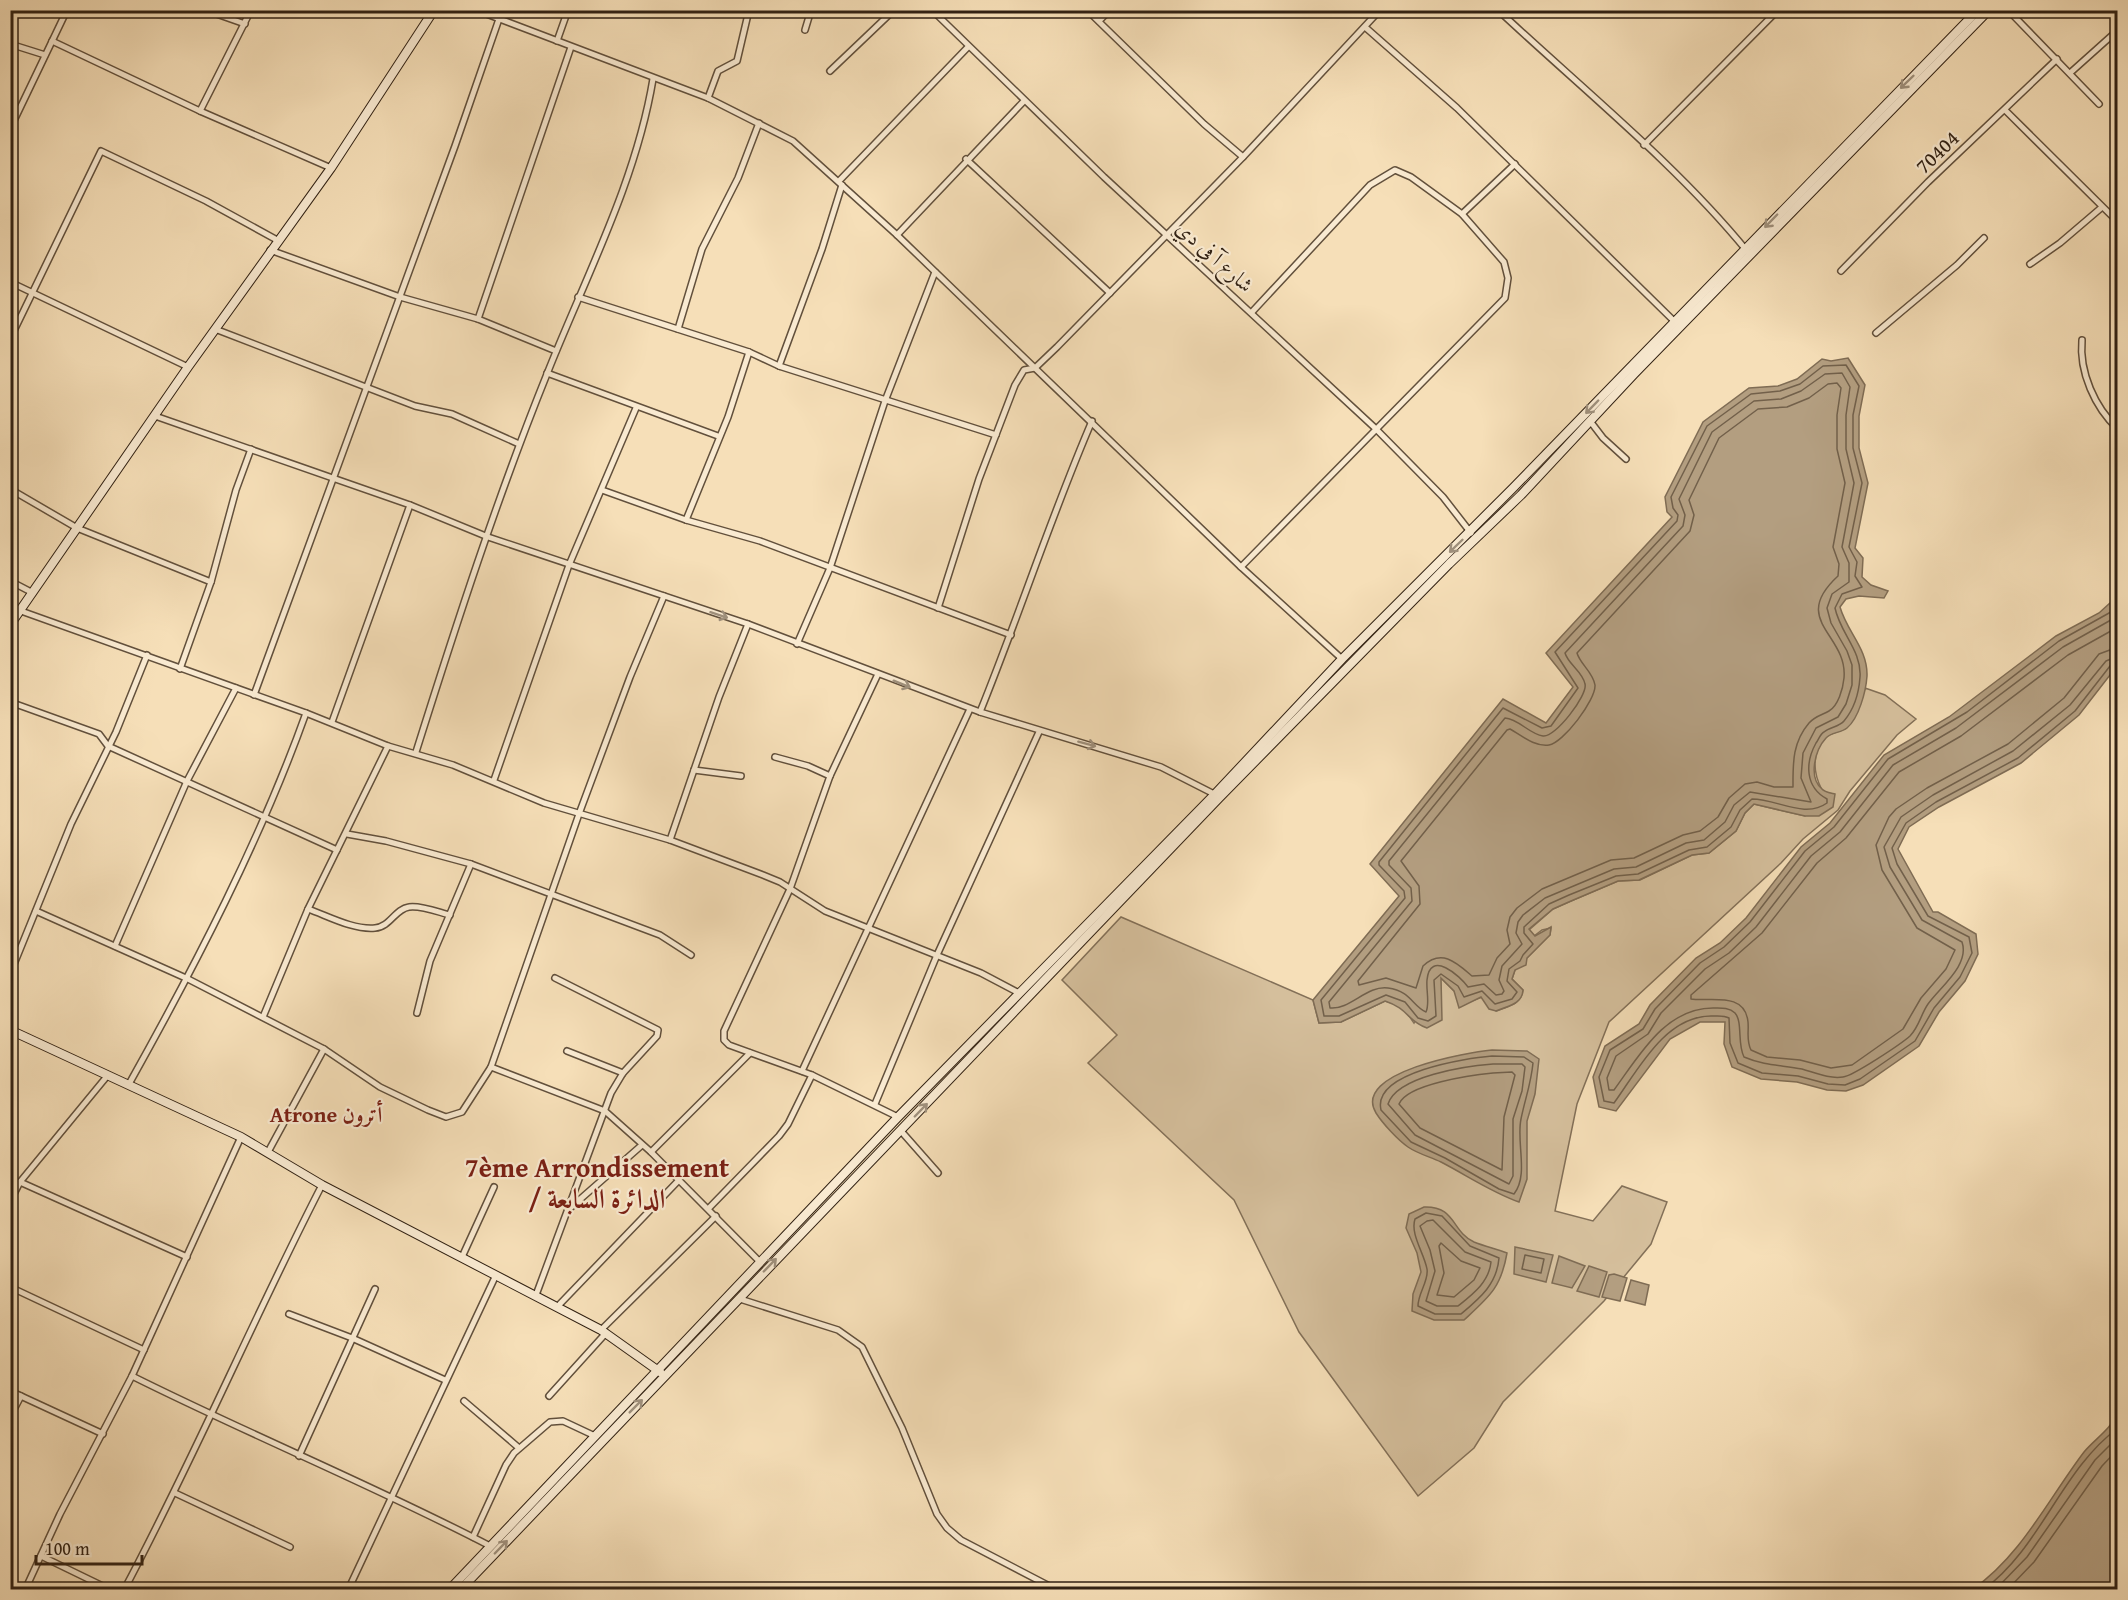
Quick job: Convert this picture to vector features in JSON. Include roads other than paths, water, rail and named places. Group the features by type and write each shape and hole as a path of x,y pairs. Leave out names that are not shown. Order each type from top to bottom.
{"main road":[{"path":"10,625 277,240 331,168 434,10"},
{"path":"449,1590 898,1117 1019,993 1477,538 1978,10"},
{"path":"460,1590 900,1131 1217,796 1342,659 1675,322 1989,10"},
{"path":"10,1030 241,1137 322,1185 604,1331 666,1377"}],"street":[{"path":"10,129 13,115 67,10"},
{"path":"205,10 245,24"},
{"path":"200,111 251,10"},
{"path":"476,10 652,79 708,98 794,141 897,235 1241,567 1342,659"},
{"path":"557,41 568,10"},
{"path":"708,98 718,71 737,61 749,10"},
{"path":"805,30 811,10"},
{"path":"830,70 894,10"},
{"name":"شارع آ في دي","path":"932,10 968,47 1166,234 1375,428 1443,497 1477,538"},
{"path":"1087,10 1204,124 1243,157"},
{"path":"1099,21 1110,10"},
{"path":"1185,10 1207,13 1213,10"},
{"path":"938,608 979,479 1015,385 1024,370 1035,368 1243,157 1380,10"},
{"path":"1498,10 1644,145 1720,219 1747,252"},
{"path":"1644,145 1778,10"},
{"path":"2008,10 2099,104"},
{"path":"254,695 499,19"},
{"path":"1365,27 1457,108 1675,322"},
{"path":"2070,73 2118,30"},
{"path":"52,41 200,111 331,168"},
{"path":"10,44 45,55"},
{"path":"478,319 571,47"},
{"path":"779,366 822,249 841,183 968,47"},
{"name":"70404","path":"1841,271 1928,182 2057,59"},
{"path":"416,752 465,594 488,537 519,444 614,211 638,136 652,79"},
{"path":"897,235 966,159 1024,100"},
{"path":"2005,110 2101,208 2118,222"},
{"path":"678,329 702,249 738,178 759,123"},
{"path":"10,339 34,294 101,151 196,196 277,240"},
{"path":"966,159 1110,292"},
{"path":"1462,214 1515,164"},
{"path":"1241,567 1505,297 1509,278 1504,262 1462,214 1411,177 1395,170 1370,185 1252,312"},
{"path":"2030,264 2060,243 2101,208"},
{"path":"1876,333 1984,238"},
{"path":"270,250 400,297 478,319 556,351"},
{"path":"798,644 830,568 885,401 935,272"},
{"path":"10,282 188,368"},
{"path":"578,297 749,352 779,366 885,401 996,435"},
{"path":"215,330 415,406 452,414 519,444"},
{"path":"2082,340 2081,349 2093,396 2108,420 2118,429"},
{"path":"686,520 718,436 728,417 749,352"},
{"path":"547,373 636,408 718,436"},
{"path":"494,780 569,565 636,408"},
{"path":"155,416 410,506 488,537 748,624 970,709 1161,767 1217,796"},
{"path":"980,712 1011,635 1065,481 1092,421"},
{"path":"1590,421 1603,438 1626,459"},
{"path":"180,669 210,582 236,490 251,449"},
{"path":"10,489 77,528 210,582"},
{"path":"602,490 686,520 760,541 1011,635"},
{"path":"332,723 410,506"},
{"path":"10,581 33,593"},
{"path":"36,911 188,979 263,1017 324,1049 380,1087 446,1117 462,1112 491,1067 579,814 630,677 664,596"},
{"path":"21,611 306,713 388,746 416,752 494,780 544,803 670,840 763,875 825,911 981,973 1019,993"},
{"path":"670,840 748,624"},
{"path":"10,974 72,824 147,655"},
{"path":"878,674 830,776 790,889 724,1032 724,1040 729,1045 812,1075 898,1117"},
{"path":"115,946 187,781 236,688"},
{"path":"10,702 99,734 108,746 262,818 337,850"},
{"path":"802,1071 866,928 970,709"},
{"path":"129,1084 188,979 285,771 306,713"},
{"path":"874,1104 937,955 1040,732"},
{"path":"263,1017 308,909 347,834 388,746"},
{"path":"775,757 808,766 830,776"},
{"path":"694,770 741,776"},
{"path":"347,834 386,841 471,864 551,896 660,935 691,955"},
{"path":"417,1013 430,961 471,864"},
{"path":"308,909 360,928 373,929 383,927 403,908 411,906 450,915"},
{"path":"536,1295 611,1093 623,1073 657,1036 658,1030 651,1024 555,978"},
{"path":"268,1152 324,1049"},
{"path":"567,1051 623,1073"},
{"path":"651,1152 750,1053"},
{"path":"491,1067 604,1111 709,1208 760,1262"},
{"path":"10,1202 20,1182 108,1075"},
{"path":"709,1208 784,1130 812,1075"},
{"path":"900,1131 938,1173"},
{"path":"25,1590 132,1376 241,1137"},
{"path":"567,1210 642,1145"},
{"path":"557,1307 679,1180"},
{"path":"20,1182 187,1257"},
{"path":"124,1590 175,1493 263,1300 322,1185"},
{"path":"462,1257 494,1187"},
{"path":"549,1396 604,1331 716,1216"},
{"path":"348,1590 496,1275"},
{"path":"10,1287 144,1350"},
{"path":"298,1456 375,1289"},
{"path":"740,1299 838,1330 862,1347 902,1428 937,1514 947,1528 961,1540 1057,1590"},
{"path":"289,1314 352,1338 445,1380"},
{"path":"132,1376 298,1456 392,1496 490,1546"},
{"path":"10,1391 103,1434"},
{"path":"10,1417 21,1396"},
{"path":"464,1401 519,1448"},
{"path":"474,1538 500,1475 519,1448 550,1422 563,1421 595,1436"},
{"path":"175,1493 290,1547"},
{"path":"41,1556 111,1590"}],"water":[{"path":"1848,358 1865,385 1859,416 1859,448 1868,483 1855,548 1863,558 1862,577 1871,585 1888,591 1884,598 1859,596 1846,599 1840,607 1861,649 1867,676 1855,718 1847,728 1826,738 1816,756 1815,778 1823,790 1835,794 1833,807 1819,816 1805,816 1754,804 1745,813 1736,831 1709,853 1692,855 1639,880 1618,881 1553,909 1529,929 1535,936 1551,927 1550,935 1527,958 1526,965 1515,970 1512,979 1523,990 1520,999 1509,1006 1496,1011 1489,1009 1481,997 1459,1008 1454,991 1441,978 1442,1020 1427,1028 1415,1022 1393,1004 1385,1001 1341,1022 1319,1023 1313,1000 1399,896 1370,864 1503,699 1546,723 1573,687 1546,653 1672,517 1667,512 1665,497 1703,422 1749,388 1778,386 1797,379 1822,359 1831,361"},
{"path":"2117,602 2117,666 2079,715 2021,763 1939,807 1909,827 1898,849 1933,912 1938,912 1976,934 1978,954 1965,981 1939,1012 1919,1046 1863,1085 1846,1091 1827,1090 1797,1082 1761,1079 1732,1067 1724,1044 1725,1022 1700,1022 1670,1039 1616,1111 1599,1107 1593,1077 1605,1046 1639,1024 1650,1005 1696,958 1720,943 1746,918 1801,847 1830,823 1884,755 1949,717 2056,636 2099,613 2110,603"},
{"path":"1492,1050 1527,1051 1539,1059 1535,1094 1527,1121 1527,1179 1519,1202 1408,1147 1395,1136 1376,1113 1373,1099 1380,1086 1416,1067 1461,1055"},
{"path":"1424,1207 1442,1210 1461,1232 1474,1242 1507,1253 1501,1275 1493,1291 1464,1320 1434,1320 1412,1311 1413,1294 1421,1272 1417,1253 1406,1228 1409,1214"},
{"path":"1515,1247 1553,1255 1546,1282 1514,1274"},
{"path":"1559,1256 1585,1266 1572,1288 1552,1283"},
{"path":"1589,1266 1607,1272 1599,1297 1577,1291"},
{"path":"1614,1274 1627,1278 1620,1301 1602,1297 1609,1275"},
{"path":"1631,1280 1649,1285 1645,1305 1625,1300"},
{"path":"2117,1414 2117,1589 1973,1589 1990,1576 2020,1543 2084,1452 2107,1429"}],"district":[{"name":"Atrone أترون","path":"326,1114"},
{"name":"7ème Arrondissement / الدائرة السابعة","path":"597,1182"}]}
